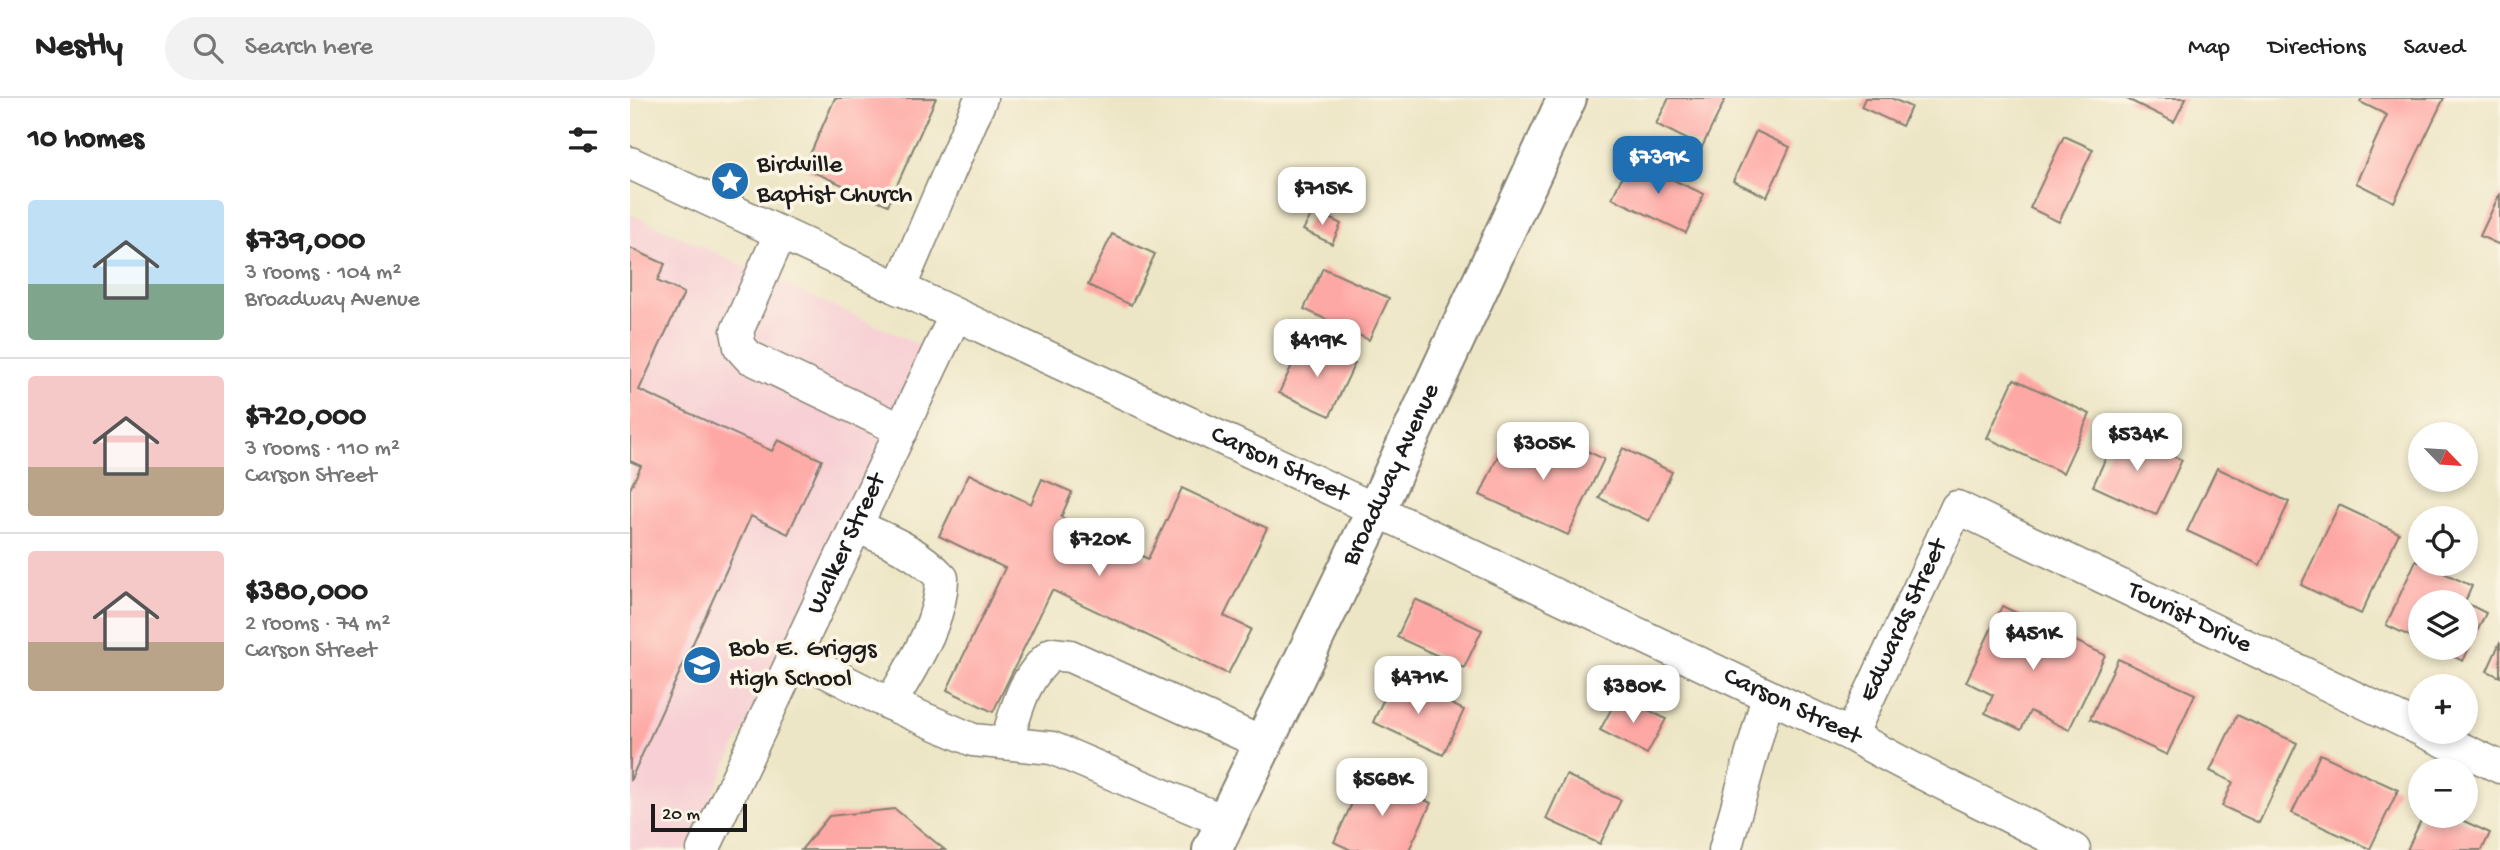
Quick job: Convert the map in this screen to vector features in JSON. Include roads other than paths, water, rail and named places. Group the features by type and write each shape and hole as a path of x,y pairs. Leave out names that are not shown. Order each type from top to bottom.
{"main road":[{"name":"Broadway Avenue","path":"1219,836 1376,510 1567,98"}],"street":[{"path":"899,289 981,98"},
{"name":"Carson Street","path":"630,163 1376,510 1851,735 1897,762 2007,813 2074,850"},
{"path":"780,233 737,331 740,347 750,357 902,430"},
{"name":"Walker Street","path":"704,850 956,316"},
{"name":"Tourist Drive","path":"1957,507 2408,723"},
{"name":"Edwards Street","path":"1851,735 1957,507"},
{"path":"856,526 903,546 929,564 942,578 942,596 932,622 913,664 890,704"},
{"path":"1006,743 1026,683 1052,654 1070,656 1264,744"},
{"path":"795,656 890,704 973,740 1052,748 1219,836"},
{"path":"1725,850 1768,696"},
{"path":"2451,744 2500,767"}],"place":[{"name":"Birdville Baptist Church","path":"730,181"},
{"name":"Bob E. Griggs High School","path":"702,665"}]}
